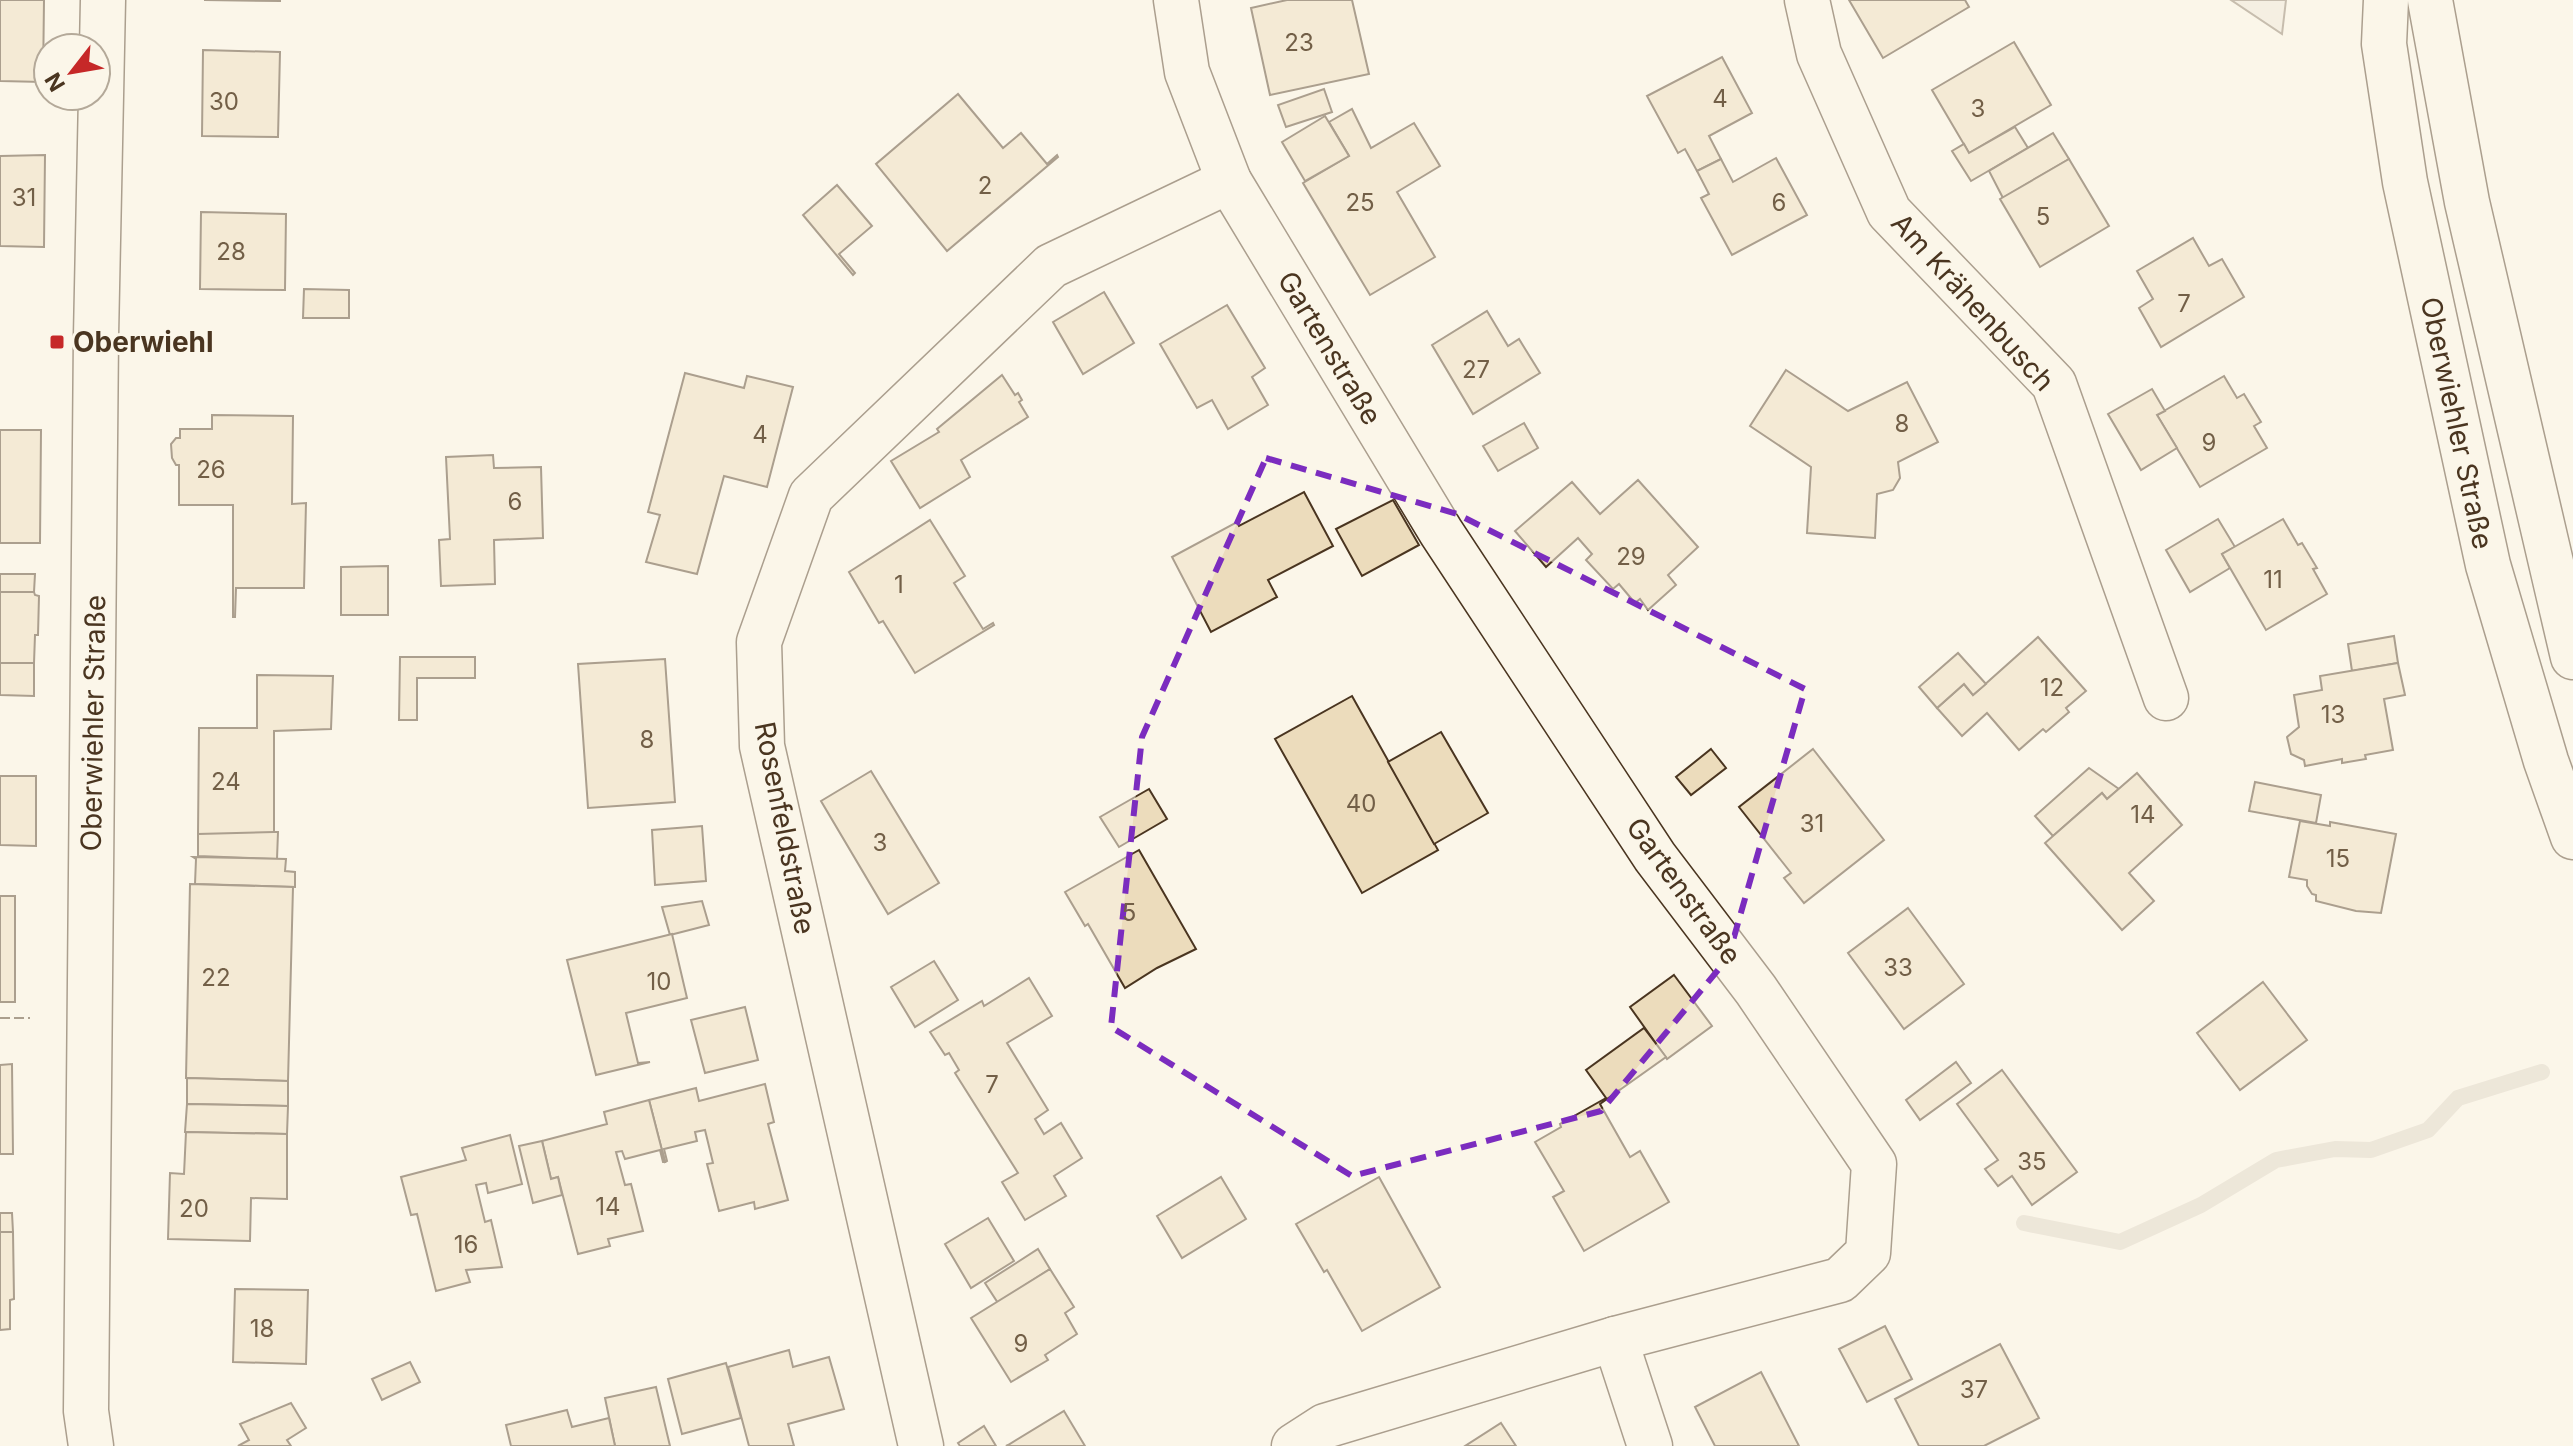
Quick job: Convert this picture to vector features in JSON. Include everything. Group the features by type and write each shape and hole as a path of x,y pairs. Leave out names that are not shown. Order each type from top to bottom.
{"street":[{"name":"Oberwiehler Straße","path":"91,1446 86,1411 96,351 103,0"},
{"name":"Gartenstraße","path":"1176,0 1187,72 1229,181 1441,532 1655,857 1756,990 1874,1164 1868,1253 1840,1280 1615,1339 1325,1426 1294,1446"},
{"name":"Am Krähenbusch","path":"1807,0 1819,54 1889,212 2054,384 2166,698"},
{"name":"Oberwiehler Straße","path":"2386,0 2384,44 2405,182 2488,565 2546,761 2573,837"},
{"name":"Oberwiehler Straße","path":"2430,0 2467,202 2573,657"},
{"name":"Rosenfeldstraße","path":"921,1446 762,746 759,642 811,496 1051,266 1229,181"},
{"path":"1615,1339 1650,1446"}],"highlighted area":[{"path":"1266,458 1457,514 1805,689 1728,958 1601,1111 1352,1176 1111,1027 1142,737"}],"shaded area":[{"path":"2231,0 2286,0 2282,34"}],"building":[{"path":"0,0 44,0 44,32 32,32 32,82 0,81"},
{"path":"1287,0 1352,0 1369,74 1270,95 1251,8"},
{"path":"1849,0 1965,0 1969,7 1883,58"},
{"path":"2014,42 2051,105 1969,153 1932,90"},
{"path":"203,50 280,52 278,137 202,136"},
{"path":"1722,57 1752,113 1709,136 1721,159 1697,171 1685,149 1678,153 1647,96"},
{"path":"1324,89 1332,112 1286,127 1278,105"},
{"path":"958,94 1003,148 1021,133 1047,164 1058,157 947,251 876,164"},
{"path":"1352,109 1371,148 1414,123 1440,166 1397,192 1435,257 1370,295 1303,183 1349,156 1329,122"},
{"path":"1325,116 1349,156 1305,181 1282,142"},
{"path":"2015,127 2028,148 1971,181 1952,151 1964,144 1969,153"},
{"path":"2053,133 2069,159 2003,198 1989,171"},
{"path":"45,155 44,247 0,246 0,156"},
{"path":"1776,158 1807,215 1732,255 1701,198 1709,194 1697,171 1721,159 1733,182"},
{"path":"2069,159 2109,226 2040,267 2000,199"},
{"path":"837,185 872,226 839,254 855,273 853,275 803,215"},
{"path":"201,212 286,214 285,290 200,289"},
{"path":"2193,238 2209,266 2222,259 2244,297 2161,347 2139,308 2153,299 2137,271"},
{"path":"304,289 349,290 349,318 303,318"},
{"path":"1104,292 1134,343 1083,374 1053,322"},
{"path":"1227,305 1265,368 1252,377 1268,405 1228,429 1212,400 1197,408 1160,344"},
{"path":"1487,311 1508,346 1519,339 1540,373 1473,414 1432,345"},
{"path":"1786,370 1848,411 1907,382 1938,442 1898,462 1900,478 1893,490 1877,494 1875,538 1807,533 1811,467 1750,426"},
{"path":"685,373 744,388 747,376 793,387 767,487 724,476 697,574 646,562 660,515 648,512"},
{"path":"1002,375 1015,395 1018,393 1022,400 1019,402 1028,417 961,460 970,477 920,508 891,461 939,432 937,429"},
{"path":"2224,376 2237,398 2244,394 2261,422 2254,426 2267,448 2200,487 2157,415"},
{"path":"2152,389 2165,411 2157,415 2177,448 2141,470 2108,414"},
{"path":"212,415 293,416 292,504 306,503 304,588 236,588 235,617 233,505 179,505 179,465 172,458 171,444 180,438 180,429 212,429"},
{"path":"1524,423 1538,448 1498,471 1483,446"},
{"path":"0,430 41,430 40,543 0,543"},
{"path":"493,455 494,468 541,467 543,538 494,540 495,584 441,586 439,540 450,539 446,457"},
{"path":"1638,480 1698,547 1668,575 1676,585 1648,610 1640,599 1635,603 1619,584 1613,589 1586,560 1592,554 1578,538 1546,567 1515,531 1572,482 1600,514"},
{"path":"1304,492 1333,546 1268,580 1277,597 1211,632 1172,557 1237,522 1239,526"},
{"path":"1393,500 1419,545 1362,576 1336,529"},
{"path":"2218,519 2235,547 2222,554 2230,568 2190,592 2166,550"},
{"path":"2283,519 2298,545 2302,543 2317,568 2313,569 2327,594 2266,630 2222,554"},
{"path":"930,520 965,576 954,583 983,629 994,625 915,673 883,621 879,623 849,572"},
{"path":"388,566 388,615 341,615 341,567"},
{"path":"0,574 35,574 34,592 0,592"},
{"path":"0,592 34,592 39,596 34,663 0,663"},
{"path":"2394,636 2398,663 2352,671 2348,644"},
{"path":"2038,637 2086,691 2066,708 2069,712 2019,750 1987,713 1962,736 1937,708 1964,684 1973,695"},
{"path":"1958,653 1986,684 1973,695 1964,684 1937,708 1919,687"},
{"path":"400,657 475,657 475,678 417,678 417,720 399,720"},
{"path":"665,659 675,802 588,808 578,664"},
{"path":"0,663 34,663 34,696 0,695"},
{"path":"2398,663 2405,695 2384,699 2393,750 2365,755 2366,759 2342,763 2342,759 2305,766 2304,760 2291,754 2287,737 2299,727 2294,695 2322,690 2320,676"},
{"path":"257,675 333,676 331,729 274,731 274,834 198,834 199,728 257,728"},
{"path":"1352,696 1438,850 1362,893 1275,739"},
{"path":"1441,732 1488,813 1434,844 1388,762"},
{"path":"1711,749 1726,768 1691,795 1676,777"},
{"path":"1813,749 1884,840 1804,903 1784,878 1791,873 1739,807"},
{"path":"2089,768 2119,789 2107,799 2102,793 2053,836 2035,816"},
{"path":"871,771 939,883 888,914 821,801"},
{"path":"2137,773 2182,825 2129,873 2154,901 2122,930 2045,843 2102,793 2107,799"},
{"path":"0,776 36,776 36,846 0,845"},
{"path":"2255,782 2321,795 2316,823 2249,811"},
{"path":"1149,789 1167,819 1119,847 1100,817"},
{"path":"2300,821 2330,826 2330,822 2396,834 2381,913 2356,911 2316,901 2307,880 2289,877"},
{"path":"702,826 706,881 655,885 652,830"},
{"path":"278,832 277,859 198,856 198,834"},
{"path":"1139,850 1196,949 1125,988 1088,924 1085,926 1065,892"},
{"path":"193,857 286,859 285,871 295,872 295,887 195,884 196,859"},
{"path":"190,884 293,887 288,1081 186,1078"},
{"path":"0,896 15,896 15,1002 0,1002"},
{"path":"702,901 709,925 670,935 662,907"},
{"path":"1908,908 1964,984 1904,1029 1848,953"},
{"path":"672,934 687,998 626,1013 638,1063 650,1062 596,1075 567,960"},
{"path":"934,961 958,1000 915,1027 891,987"},
{"path":"1674,975 1712,1026 1667,1059 1630,1007"},
{"path":"1029,978 1052,1016 1007,1043 1048,1110 1035,1119 1044,1134 1061,1123 1082,1158 1054,1176 1066,1196 1025,1220 1002,1182 1018,1173 955,1073 959,1070 949,1053 945,1055 930,1032 982,1001 984,1006"},
{"path":"2263,982 2307,1040 2240,1090 2197,1033"},
{"path":"745,1007 758,1060 705,1073 691,1020"},
{"path":"1644,1028 1666,1057 1600,1104 1630,1157 1640,1151 1669,1202 1584,1251 1553,1197 1564,1191 1535,1142 1606,1098 1586,1070"},
{"path":"1956,1062 1971,1083 1920,1120 1906,1100"},
{"path":"12,1064 13,1154 0,1154 0,1065"},
{"path":"2002,1070 2077,1172 2032,1205 2012,1176 1998,1186 1985,1169 1998,1160 1957,1104"},
{"path":"187,1078 288,1081 288,1106 187,1104"},
{"path":"765,1084 774,1122 768,1124 788,1200 755,1209 754,1202 719,1211 707,1164 713,1163 705,1130 695,1132 697,1141 664,1149 665,1162 649,1100 696,1088 699,1101"},
{"path":"649,1100 665,1162 660,1150 625,1159 622,1151 616,1152 625,1185 631,1184 643,1231 608,1239 610,1246 578,1254 558,1177 551,1179 542,1141 607,1124 604,1112"},
{"path":"187,1104 288,1106 287,1134 185,1132"},
{"path":"186,1132 287,1134 287,1199 251,1198 250,1241 168,1239 170,1173 184,1174"},
{"path":"510,1135 522,1184 488,1193 486,1183 476,1185 485,1222 491,1220 502,1267 466,1270 470,1282 436,1291 417,1214 411,1215 401,1177 466,1160 462,1148"},
{"path":"542,1141 551,1179 558,1177 562,1195 533,1203 519,1146"},
{"path":"1221,1177 1246,1219 1182,1258 1157,1216"},
{"path":"1379,1177 1440,1287 1362,1331 1296,1224"},
{"path":"0,1213 12,1213 13,1232 0,1232"},
{"path":"988,1218 1014,1261 971,1288 945,1244"},
{"path":"0,1232 13,1232 14,1299 10,1300 10,1329 0,1330"},
{"path":"1038,1249 1050,1269 998,1303 985,1283"},
{"path":"1050,1269 1074,1307 1065,1313 1077,1334 1045,1355 1048,1360 1011,1382 971,1318"},
{"path":"235,1289 308,1290 306,1364 233,1362"},
{"path":"1885,1326 1912,1379 1867,1402 1839,1349"},
{"path":"2000,1344 2039,1418 1984,1446 1919,1446 1895,1399"},
{"path":"789,1350 793,1367 829,1357 844,1409 788,1424 794,1446 749,1446 728,1367"},
{"path":"410,1362 420,1382 382,1400 372,1379"},
{"path":"726,1363 741,1418 682,1434 668,1379"},
{"path":"1761,1372 1799,1446 1715,1446 1695,1407"},
{"path":"656,1387 670,1446 615,1446 605,1398"},
{"path":"291,1403 306,1428 287,1440 291,1446 238,1446 249,1440 240,1424"},
{"path":"567,1410 572,1427 609,1418 615,1446 511,1446 506,1425"},
{"path":"1064,1411 1085,1446 1006,1446 1008,1445"},
{"path":"1501,1423 1516,1446 1465,1446"},
{"path":"984,1426 996,1446 960,1446 958,1443"}],"waterway":[{"path":"2024,1223 2120,1242 2201,1205 2276,1160 2335,1149 2371,1150 2428,1130 2458,1098 2542,1072"}],"fence":[{"path":"0,1018 30,1018"}],"place":[{"name":"Oberwiehl","path":"57,342"}]}
